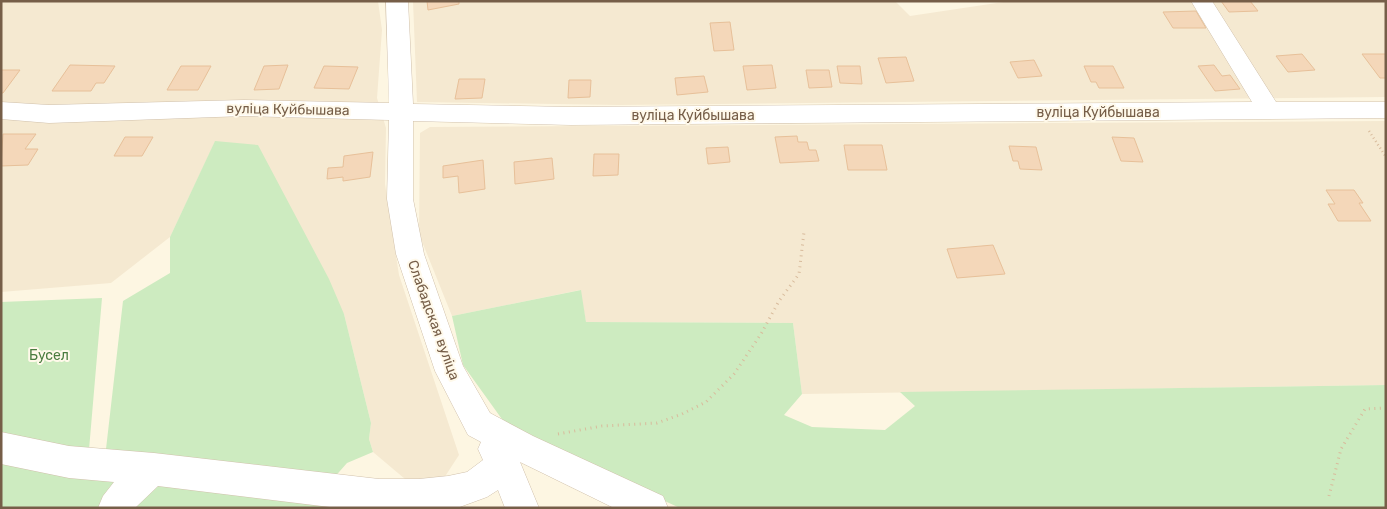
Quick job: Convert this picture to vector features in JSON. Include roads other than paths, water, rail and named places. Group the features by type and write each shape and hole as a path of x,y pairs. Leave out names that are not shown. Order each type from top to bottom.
{"street":[{"name":"Слабадская вуліца","path":"397,1 402,111 400,199 410,254 450,371 479,424 512,455 522,508"},
{"path":"1201,1 1270,111"},
{"name":"вуліца Куйбышава","path":"1,110 49,114 244,108 570,116 1386,110"},
{"path":"1,448 69,462 154,469 370,502 464,489 486,479 512,455 651,508"},
{"path":"115,508 129,488 154,469"}],"park label":[{"name":"Бусел","path":"49,355"}]}
